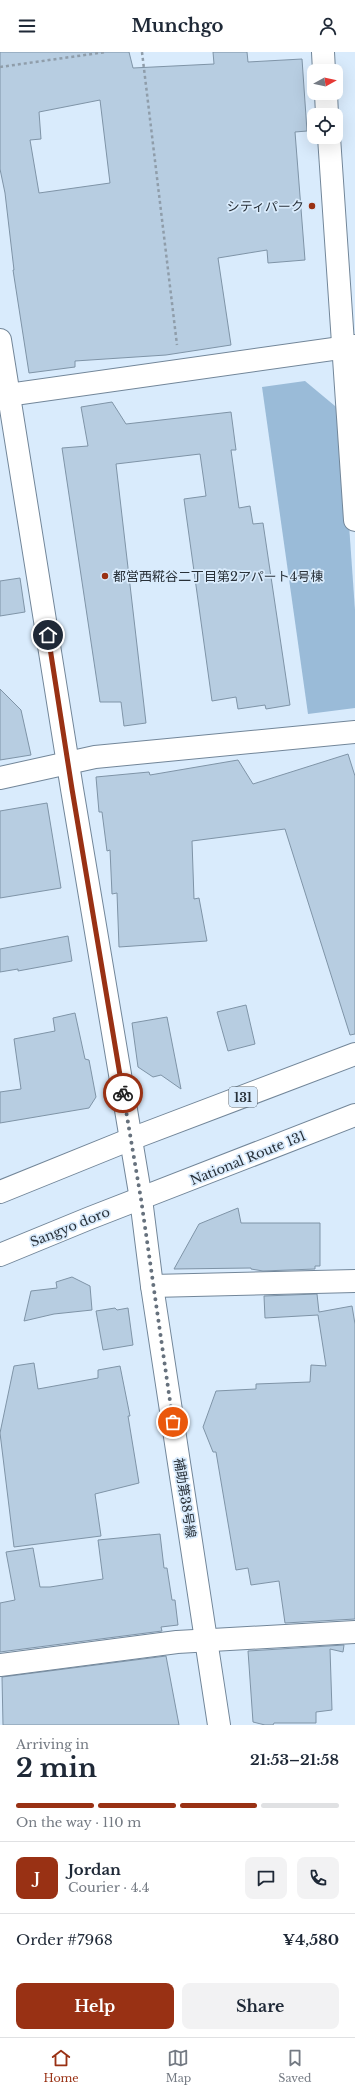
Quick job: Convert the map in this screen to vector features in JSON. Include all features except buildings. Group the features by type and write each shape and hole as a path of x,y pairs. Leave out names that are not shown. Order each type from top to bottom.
{"main road":[{"path":"322,52 323,64"},
{"path":"330,144 350,347 355,520"},
{"name":"補助第38号線","path":"0,340 4,396 69,764 141,1199 152,1286 204,1618 205,1640 219,1725"},
{"path":"4,396 350,347"},
{"path":"0,778 69,764 95,757 355,732"},
{"name":"131","path":"0,1192 131,1139 355,1054"},
{"name":"National Route 131","path":"141,1199 355,1115"},
{"name":"Sangyo doro","path":"0,1256 141,1199"},
{"path":"152,1286 355,1281"},
{"path":"0,1665 205,1640 355,1632"}],"path":[{"path":"0,67 106,52"},
{"path":"142,52 180,371"}],"shaded area":[{"path":"305,381 341,411 355,610 355,708 308,714 262,387"}],"way so far":[{"path":"123,1093 141,1199 147,1252 173,1422"}],"place":[{"name":"シティパーク","path":"312,206"},
{"name":"都営西糀谷二丁目第2アパート4号棟","path":"105,576"}],"route":[{"path":"48,635 72,789 123,1093"}]}
